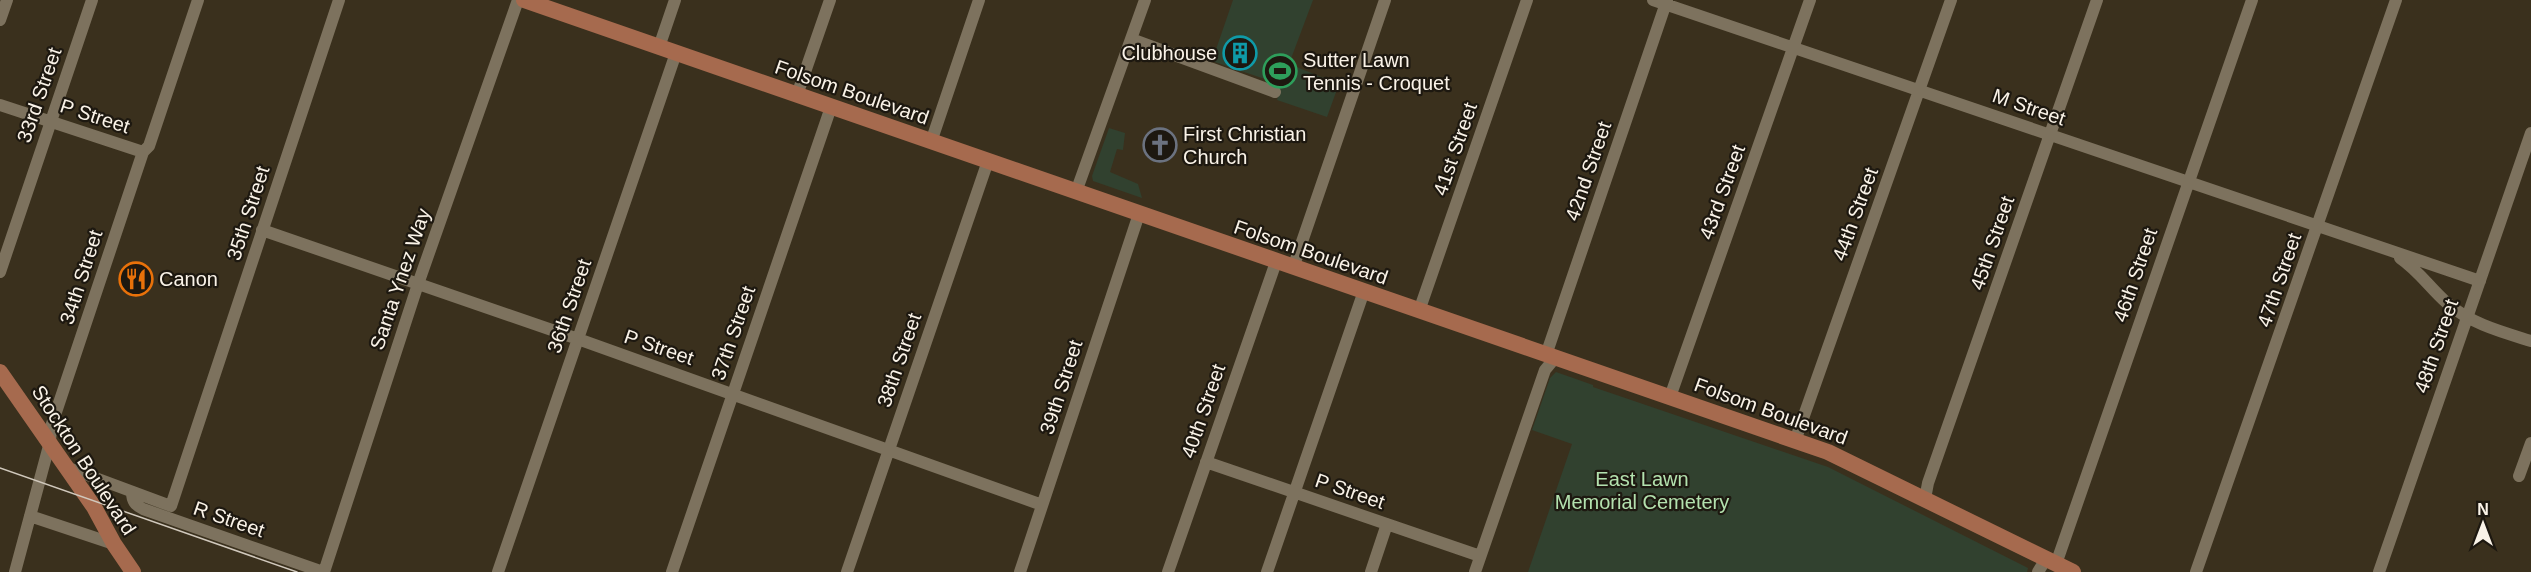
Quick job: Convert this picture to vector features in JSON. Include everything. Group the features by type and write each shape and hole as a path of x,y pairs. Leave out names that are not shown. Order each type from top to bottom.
{"main road":[{"name":"Folsom Boulevard","path":"527,1 1795,441 1848,461 1925,499 2046,565 2073,572"},
{"name":"Stockton Boulevard","path":"0,372 85,494 133,572"}],"street":[{"path":"0,20 7,0"},
{"name":"33rd Street","path":"0,272 92,0"},
{"name":"34th Street","path":"15,572 50,442 51,428 143,152 149,146 198,0"},
{"name":"35th Street","path":"171,506 339,0"},
{"path":"659,47 675,0"},
{"path":"797,95 830,0"},
{"path":"931,142 979,0"},
{"path":"1076,192 1145,0"},
{"path":"1293,268 1385,0"},
{"name":"41st Street","path":"1419,312 1527,0"},
{"name":"M Street","path":"1653,0 1667,2 1794,48 2480,281"},
{"name":"43rd Street","path":"1670,397 1810,0"},
{"name":"44th Street","path":"1795,441 1951,0"},
{"name":"45th Street","path":"1925,499 1928,483 2097,0"},
{"name":"46th Street","path":"2046,565 2188,182 2252,0"},
{"name":"47th Street","path":"2196,572 2396,0"},
{"name":"Santa Ynez Way","path":"324,572 418,284 527,1"},
{"name":"42nd Street","path":"1475,572 1550,357 1667,2"},
{"path":"1131,39 1275,92"},
{"name":"36th Street","path":"498,572 676,53"},
{"name":"P Street","path":"0,105 143,152"},
{"name":"37th Street","path":"672,572 831,107"},
{"name":"48th Street","path":"2379,572 2531,133"},
{"name":"38th Street","path":"847,572 988,161"},
{"name":"39th Street","path":"1020,572 1139,214"},
{"name":"P Street","path":"262,230 734,393 967,480 1042,505"},
{"name":"M Street","path":"2392,252 2417,271 2448,304 2467,317 2531,341"},
{"name":"40th Street","path":"1168,572 1276,262"},
{"path":"1267,572 1364,291"},
{"path":"2520,476 2531,443"},
{"name":"P Street","path":"1206,462 1480,556"},
{"name":"R Street","path":"66,467 171,506"},
{"path":"85,494 105,483"},
{"name":"R Street","path":"132,492 132,499 137,506 143,509 324,572"},
{"path":"30,516 114,544"},
{"path":"1371,572 1387,524"}],"green space":[{"path":"1233,0 1313,0 1289,64 1339,84 1327,117 1277,100 1282,85 1212,61"},
{"path":"1109,128 1125,133 1123,150 1117,149 1110,172 1138,184 1142,198 1093,181 1092,176"},
{"name":"East Lawn Memorial Cemetery","path":"1556,372 1593,385 1593,387 1828,467 2028,568 2027,572 1528,572 1572,444 1532,430 1550,378"}],"tram line":[{"path":"0,468 297,572"}],"place":[{"name":"Clubhouse","path":"1240,53"},
{"name":"Sutter Lawn Tennis - Croquet","path":"1280,71"},
{"name":"First Christian Church","path":"1160,145"},
{"name":"Canon","path":"136,279"}]}
